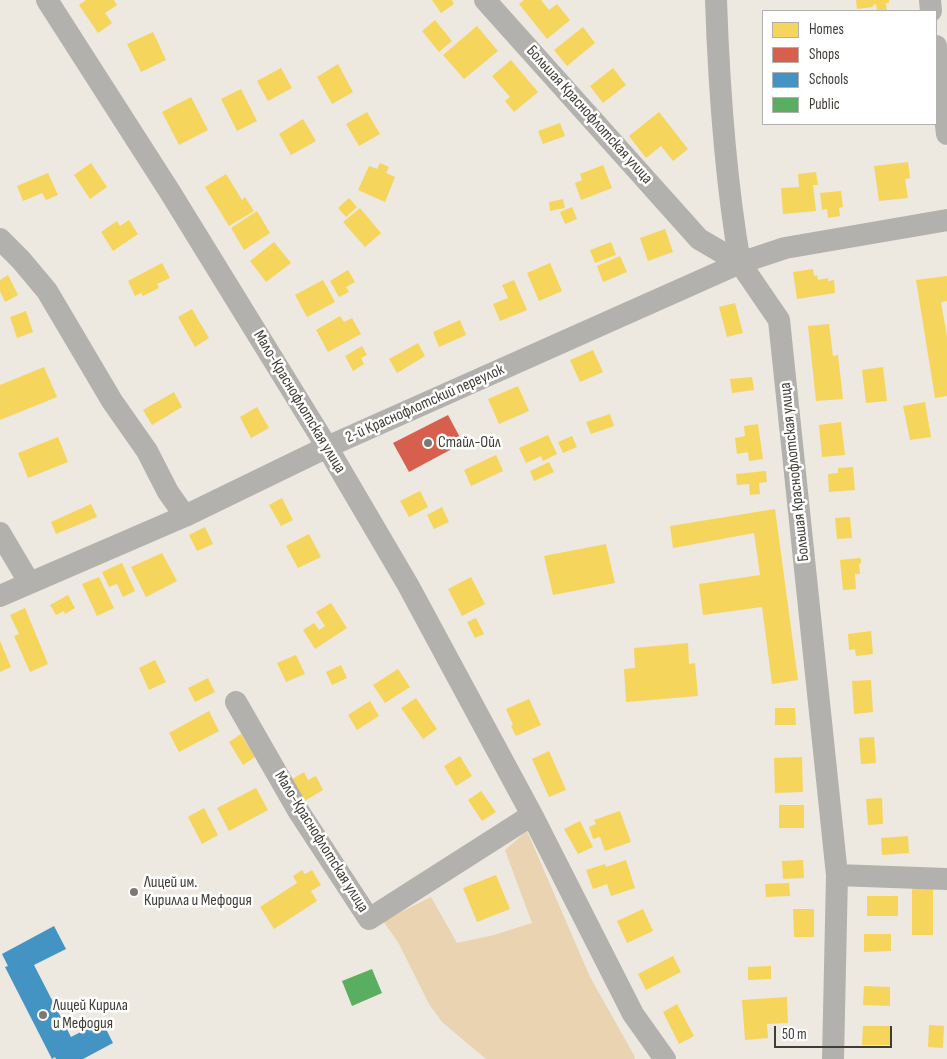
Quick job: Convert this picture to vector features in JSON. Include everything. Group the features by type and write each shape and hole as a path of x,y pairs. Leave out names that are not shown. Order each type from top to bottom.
{"street":[{"name":"Мало-Краснофлотская улица","path":"46,0 170,192 327,448 408,585 532,814 633,1014 665,1059"},
{"name":"Большая Краснофлотская улица","path":"486,0 699,239 740,263 779,320 838,875 833,1059"},
{"path":"716,0 717,40 731,209 740,263"},
{"path":"937,54 947,134"},
{"name":"2-й Краснофлотский переулок","path":"0,596 185,516 327,448 740,263 785,248 947,220"},
{"path":"0,239 47,291 112,402 147,451 168,492 185,516"},
{"path":"0,533 29,582"},
{"name":"Мало-Краснофлотская улица","path":"236,702 299,812 369,919 532,814"},
{"path":"838,875 947,880"}],"shaded area":[{"path":"527,831 590,977 635,1057 634,1059 486,1059 442,1022 429,1004 398,942 383,921 431,897 457,943 494,935 532,923 505,850"}],"building: Homes":[{"path":"86,0 114,0 117,5 105,13 112,23 98,33 79,5"},
{"path":"432,0 452,0 454,4 441,13"},
{"path":"524,0 541,0 549,10 557,4 570,20 547,39 519,4"},
{"path":"856,0 889,0 889,3 886,3 887,10 877,10 876,4 873,7 857,9"},
{"path":"435,20 452,41 439,52 422,31"},
{"path":"477,26 498,51 464,79 443,55"},
{"path":"583,27 595,43 567,66 554,50"},
{"path":"153,32 166,60 141,72 127,44"},
{"path":"511,60 538,92 514,112 505,101 510,97 492,76"},
{"path":"338,64 353,92 332,104 317,77"},
{"path":"281,68 292,88 268,101 257,81"},
{"path":"613,68 626,85 603,103 590,86"},
{"path":"241,89 257,121 237,131 221,99"},
{"path":"191,97 208,130 179,145 162,112"},
{"path":"367,112 380,134 359,146 346,124"},
{"path":"659,112 688,149 673,161 661,146 646,158 629,136"},
{"path":"303,119 316,141 291,155 279,134"},
{"path":"560,123 565,136 543,144 538,131"},
{"path":"908,162 910,178 905,179 908,198 879,201 874,166"},
{"path":"91,163 107,187 90,199 74,175"},
{"path":"380,163 389,167 386,173 395,177 385,202 358,190 369,166 377,169"},
{"path":"603,165 612,188 581,200 575,183 582,180 580,174"},
{"path":"816,172 818,185 813,185 816,211 783,214 781,188 799,187 798,174"},
{"path":"48,173 58,195 46,200 42,193 23,201 17,186"},
{"path":"226,174 242,200 245,197 254,211 229,226 205,187"},
{"path":"841,191 843,207 839,208 840,216 828,218 827,209 822,210 820,193"},
{"path":"349,198 357,207 346,217 338,208"},
{"path":"563,199 565,208 550,211 549,202"},
{"path":"572,207 577,219 565,224 560,212"},
{"path":"360,208 381,233 365,247 343,222"},
{"path":"257,211 270,233 244,250 231,228"},
{"path":"129,220 138,234 113,251 101,232 117,221 120,226"},
{"path":"665,229 673,252 648,261 640,238"},
{"path":"274,242 291,263 266,282 250,261"},
{"path":"611,242 616,255 595,263 590,250"},
{"path":"620,256 627,272 603,282 597,266"},
{"path":"162,263 170,278 157,284 159,288 143,296 141,293 135,296 128,281"},
{"path":"550,263 562,291 539,301 527,273"},
{"path":"813,269 814,276 817,275 818,280 828,278 828,281 834,280 835,293 797,299 793,272"},
{"path":"348,270 355,282 346,287 349,292 339,297 330,281"},
{"path":"8,275 18,295 5,302 0,291 0,280"},
{"path":"947,276 947,301 941,302 947,337 947,396 935,398 916,280"},
{"path":"323,280 335,302 307,317 295,295"},
{"path":"514,280 527,310 500,321 493,304 508,298 502,285"},
{"path":"735,303 743,333 727,337 719,307"},
{"path":"192,309 209,338 195,347 178,317"},
{"path":"26,311 33,332 17,338 10,317"},
{"path":"340,316 344,322 352,318 361,334 328,352 316,330"},
{"path":"460,320 466,335 439,347 433,332"},
{"path":"829,324 833,356 838,355 843,399 816,401 808,326"},
{"path":"418,343 425,356 397,373 389,359"},
{"path":"362,346 367,355 361,358 364,364 353,371 345,356"},
{"path":"593,350 603,372 580,382 570,360"},
{"path":"44,367 57,397 0,420 0,385"},
{"path":"883,367 887,401 866,403 862,370"},
{"path":"752,377 754,390 732,393 730,379"},
{"path":"518,386 529,411 499,424 488,399"},
{"path":"174,392 182,407 152,425 143,410"},
{"path":"925,402 931,437 910,440 903,406"},
{"path":"257,407 269,428 251,438 240,417"},
{"path":"610,414 614,426 591,434 586,422"},
{"path":"841,422 845,455 822,457 819,425"},
{"path":"758,424 763,459 749,461 748,452 737,454 735,438 745,436 744,426"},
{"path":"548,435 557,454 543,461 541,456 526,463 519,448"},
{"path":"572,436 577,447 563,453 558,442"},
{"path":"58,437 68,462 28,478 18,453"},
{"path":"496,455 503,471 471,486 464,470"},
{"path":"549,462 554,472 534,481 530,471"},
{"path":"853,467 855,490 829,492 828,474 838,473 838,468"},
{"path":"766,471 767,482 759,483 760,494 750,495 749,484 737,485 736,474"},
{"path":"420,491 428,507 409,517 400,501"},
{"path":"282,498 293,520 281,526 269,505"},
{"path":"91,504 97,517 56,534 51,522"},
{"path":"442,507 449,522 434,529 427,515"},
{"path":"775,509 798,680 772,684 762,607 703,615 699,584 760,575 754,533 673,548 670,526"},
{"path":"850,517 852,538 837,539 835,518"},
{"path":"205,527 213,544 197,551 189,535"},
{"path":"309,534 321,557 298,568 286,546"},
{"path":"606,544 615,583 553,595 544,556"},
{"path":"162,553 177,581 146,597 131,567"},
{"path":"861,559 859,564 860,574 855,574 856,589 843,590 840,560"},
{"path":"122,563 135,591 123,597 117,584 109,587 102,572"},
{"path":"99,577 114,608 97,616 82,584"},
{"path":"471,577 485,604 462,616 448,589"},
{"path":"68,595 75,608 65,614 64,611 56,615 50,605"},
{"path":"331,603 347,628 315,649 303,630 314,623 319,630 325,626 316,612"},
{"path":"25,608 48,664 30,672 14,636 19,634 10,615"},
{"path":"476,618 484,634 475,638 467,622"},
{"path":"871,631 873,654 856,656 855,649 849,650 848,634"},
{"path":"0,641 11,667 0,672"},
{"path":"688,643 689,664 695,663 698,696 626,702 624,669 635,668 634,648"},
{"path":"296,655 305,674 286,682 277,663"},
{"path":"155,660 166,682 149,690 139,668"},
{"path":"341,665 347,678 332,685 326,672"},
{"path":"398,669 410,687 385,703 373,685"},
{"path":"208,678 215,692 195,702 188,688"},
{"path":"871,680 873,712 854,714 852,681"},
{"path":"416,698 437,729 423,739 401,708"},
{"path":"529,699 541,725 516,736 506,709"},
{"path":"370,701 379,716 357,730 348,715"},
{"path":"775,708 795,708 796,725 775,725"},
{"path":"209,711 219,731 179,752 169,733"},
{"path":"241,734 255,757 243,765 229,742"},
{"path":"874,737 876,763 861,764 859,738"},
{"path":"549,751 566,790 549,797 532,759"},
{"path":"460,756 472,776 456,786 444,766"},
{"path":"802,757 803,792 775,793 774,758"},
{"path":"304,772 308,780 316,776 323,790 303,802 291,780"},
{"path":"256,788 268,810 229,831 217,808"},
{"path":"481,791 496,812 482,821 468,800"},
{"path":"882,798 883,824 868,825 866,799"},
{"path":"779,805 804,805 804,828 779,828"},
{"path":"204,808 218,835 202,844 188,817"},
{"path":"620,811 631,842 605,851 600,837 593,839 589,827 596,824 594,820"},
{"path":"580,821 593,847 578,854 564,829"},
{"path":"908,836 909,853 882,855 881,838"},
{"path":"626,860 635,888 611,896 607,884 593,889 586,870 605,864 606,867"},
{"path":"803,860 804,878 783,879 782,861"},
{"path":"302,870 305,874 312,870 321,885 311,891 317,901 274,929 260,907 297,883 293,876"},
{"path":"496,875 510,909 477,922 463,888"},
{"path":"789,883 790,896 766,897 765,884"},
{"path":"912,885 933,885 933,935 912,935"},
{"path":"867,896 898,896 898,916 867,916"},
{"path":"643,909 653,931 627,943 617,921"},
{"path":"793,909 814,909 814,937 794,937"},
{"path":"864,934 891,934 891,951 864,952"},
{"path":"673,956 681,972 646,990 638,974"},
{"path":"771,966 771,979 748,980 748,967"},
{"path":"864,986 890,987 890,1006 863,1005"},
{"path":"787,997 788,1023 767,1024 768,1038 745,1040 742,1000"},
{"path":"677,1004 694,1036 679,1044 663,1012"},
{"path":"929,1025 944,1026 943,1048 928,1047"},
{"path":"863,1026 892,1026 892,1045 862,1045"}],"building: Shops":[{"name":"Стайл-Ойл","path":"448,415 463,443 409,472 393,443"}],"building: Schools":[{"path":"54,926 66,949 34,965 71,1037 102,1021 113,1043 83,1059 56,1059 55,1057 52,1059 5,967 8,966 2,954"}],"building: Public":[{"path":"372,969 382,993 352,1006 342,981"}],"place":[{"name":"Стайл-Ойл","path":"428,443"},
{"name":"Лицей им. Кирилла и Мефодия","path":"134,892"},
{"name":"Лицей Кирила и Мефодия","path":"43,1015"}]}
